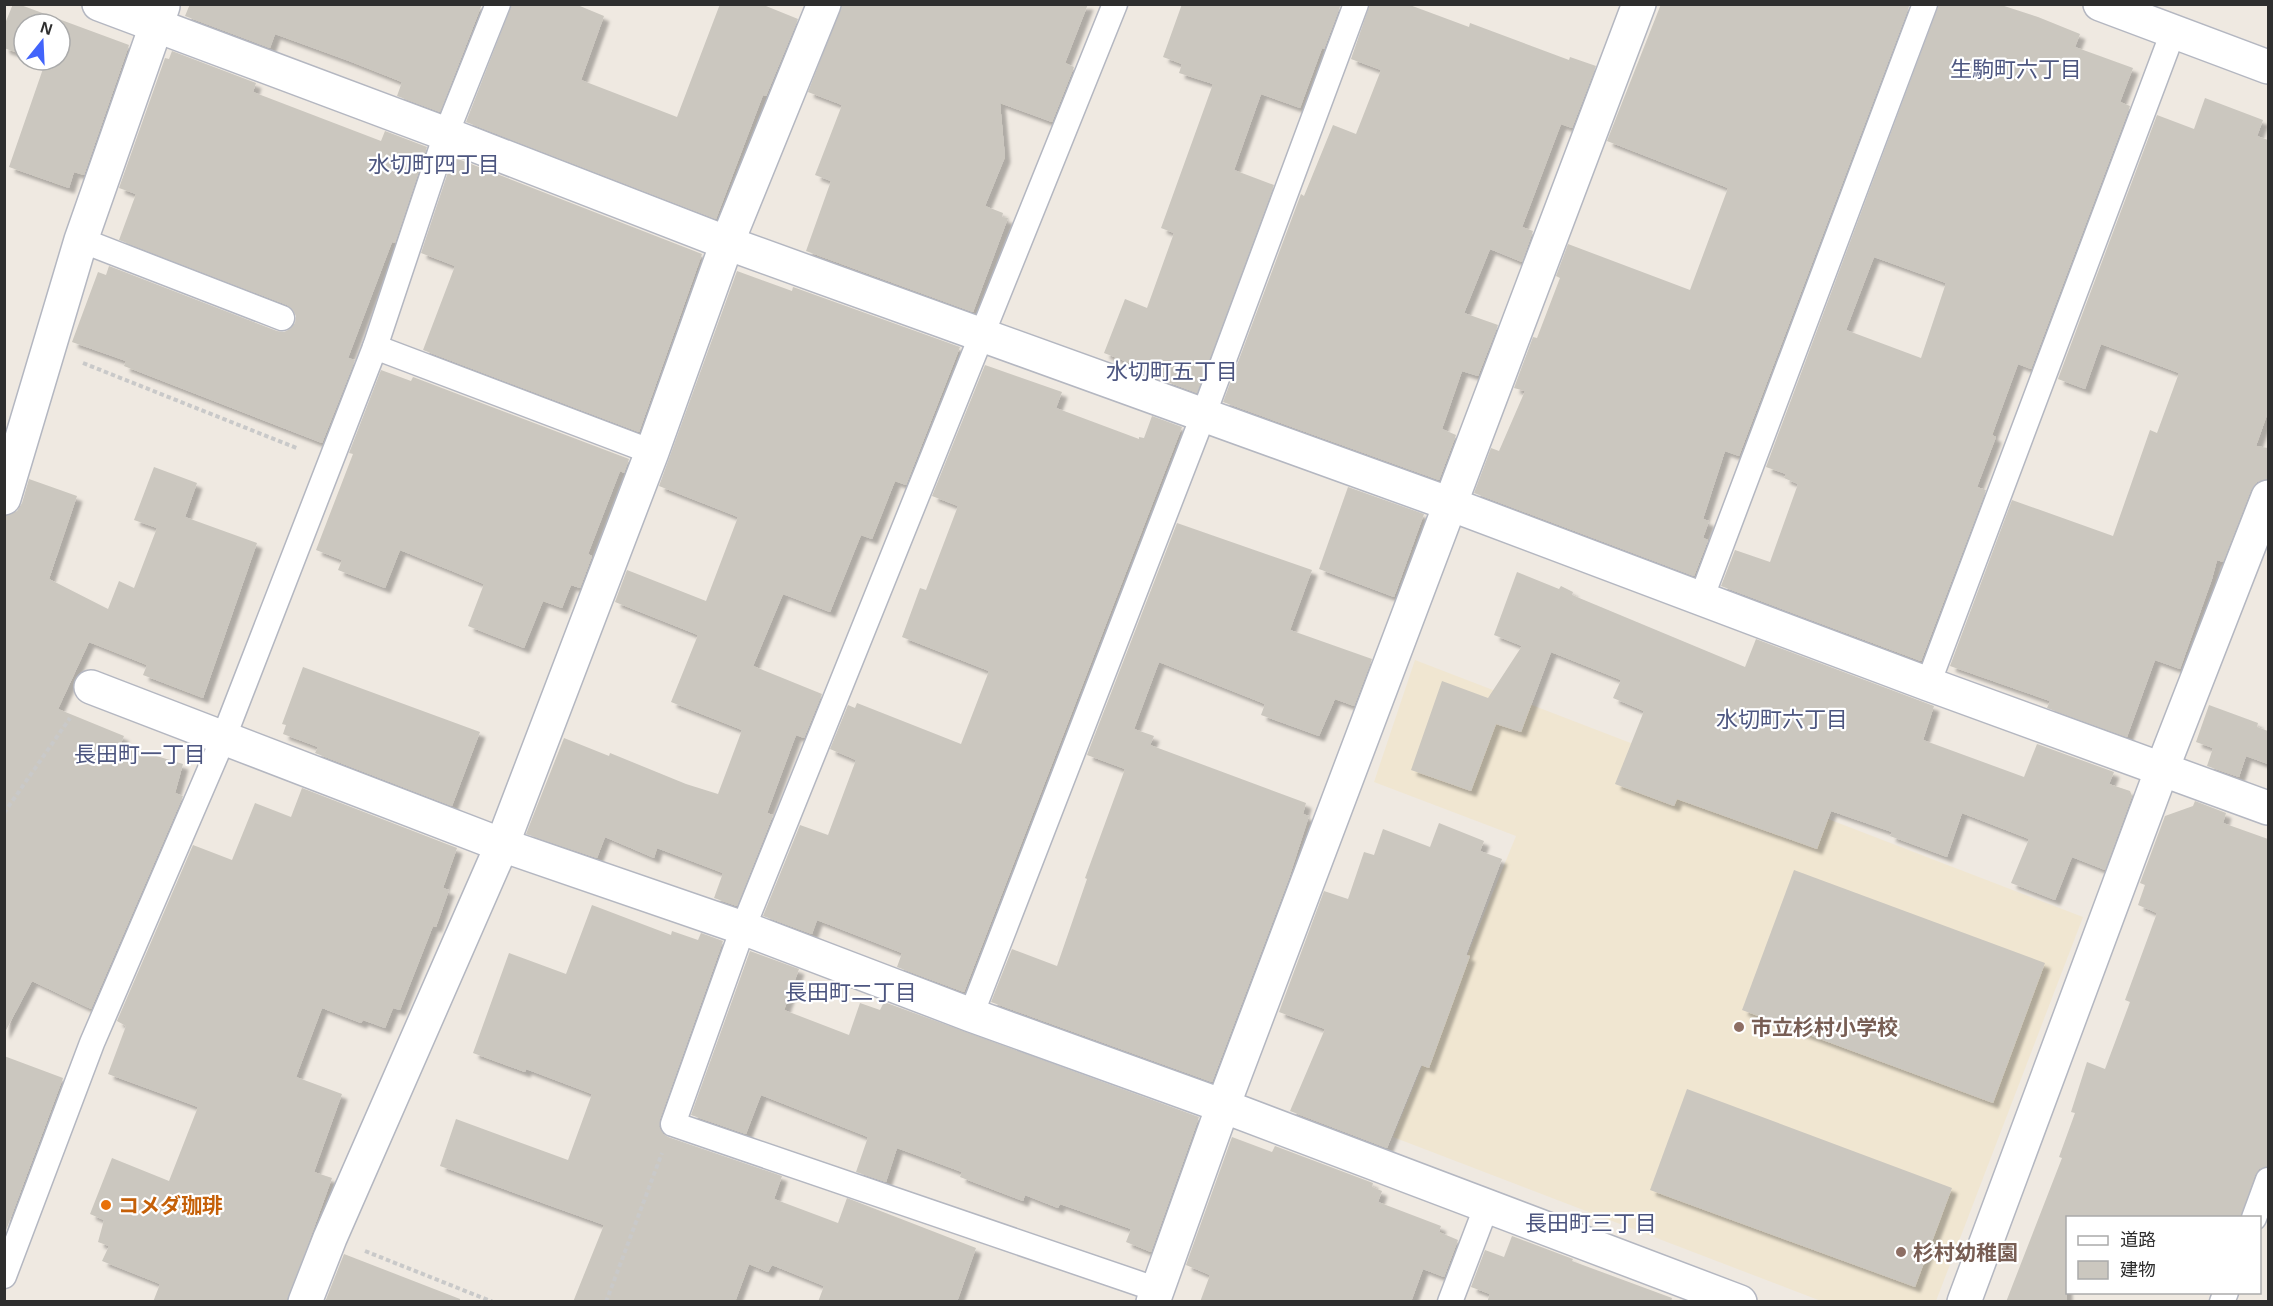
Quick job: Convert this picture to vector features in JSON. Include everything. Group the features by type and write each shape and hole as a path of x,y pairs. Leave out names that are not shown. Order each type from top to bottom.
{"street":[{"path":"99,4 160,15 446,134 727,243 1450,504 1928,684 2268,808"},
{"path":"305,1302 330,1238 501,845 652,452 727,243 824,4"},
{"path":"1156,1296 1224,1106 1639,4"},
{"path":"2100,4 2268,67"},
{"path":"4,498 81,240 160,15"},
{"path":"1964,1302 2162,769 2268,497"},
{"path":"91,687 501,845 743,928 971,1015 1224,1106 1487,1205 1692,1293 1740,1302"}],"lane":[{"path":"4,1276 92,1043 224,739 375,347 446,134 498,4"},
{"path":"1115,4 743,928 673,1124 1156,1296"},
{"path":"971,1015 1203,416 1356,4"},
{"path":"1701,599 1924,4"},
{"path":"1928,684 2173,32"},
{"path":"81,240 282,318"},
{"path":"375,347 652,452"},
{"path":"2255,1216 2268,1180"},
{"path":"1450,1302 1487,1205"}],"path":[{"path":"49,349 331,461"},
{"path":"4,813 91,687"},
{"path":"606,1302 673,1124"},
{"path":"330,1238 493,1302"}],"shaded area":[{"name":"市立杉村小学校","path":"1415,660 2083,917 1936,1301 1821,1301 1393,1137 1516,836 1374,782"}],"building":[{"path":"13,4 40,12 12,12 12,51 4,48 4,26"},
{"path":"190,4 482,4 440,112 397,96 402,82 349,61 275,34 270,48 185,16"},
{"path":"512,4 575,4 604,16 581,80 677,117 720,4 761,4 798,19 766,96 763,95 716,219 466,122"},
{"path":"842,4 1088,4 1065,63 1074,67 1052,122 1000,103 1005,157 985,206 1003,213 1002,217 1008,218 973,312 806,251 831,181 815,175 842,105 808,92"},
{"path":"1182,4 1341,4 1300,108 1261,94 1234,170 1274,185 1197,393 1165,381 1167,377 1104,353 1125,299 1147,308 1174,233 1161,228 1213,84 1179,73 1182,64 1163,57"},
{"path":"1370,4 1407,4 1469,27 1470,23 1569,60 1570,57 1596,66 1572,128 1561,124 1522,227 1533,231 1522,262 1490,249 1464,313 1498,325 1478,376 1462,371 1442,429 1456,435 1439,480 1223,402 1301,194 1304,196 1333,125 1356,134 1381,70 1351,59"},
{"path":"1661,4 1910,4 1739,456 1725,451 1703,519 1709,521 1703,538 1708,540 1694,576 1474,493 1491,448 1499,451 1525,391 1514,388 1533,337 1537,338 1560,278 1556,276 1568,244 1690,290 1728,188 1607,141"},
{"path":"1939,4 1998,4 2038,17 2080,34 2075,47 2133,68 2120,102 2130,106 2031,369 2018,364 1992,435 1996,437 1977,487 1986,490 1921,661 1721,586 1735,550 1770,562 1798,484 1784,478 1786,474 1766,467","holes":["1874,257 1946,283 1921,358 1846,330"]},
{"path":"72,24 129,45 84,175 74,172 69,188 9,167 42,72 72,72"},
{"path":"172,51 256,83 253,92 381,141 385,131 427,147 395,243 392,242 348,358 355,360 322,443 124,366 126,361 72,342 98,272 106,275 109,266 277,331 284,332 295,323 296,316 287,305 119,240 136,194 119,188 165,58 169,59"},
{"path":"2205,98 2263,120 2257,136 2268,140 2268,412 2256,446 2268,448 2268,479 2257,482 2251,490 2223,562 2217,560 2180,669 2155,660 2127,737 2047,708 2050,701 1950,666 2012,500 2113,536 2150,430 2157,433 2179,373 2101,344 2085,389 2058,379 2157,115 2194,129"},
{"path":"453,157 702,254 639,432 423,350 455,266 421,253"},
{"path":"737,271 792,291 793,287 960,347 906,485 895,481 872,539 861,535 830,612 783,594 753,666 822,694 804,738 796,735 767,813 773,815 737,906 714,898 723,873 657,848 654,858 605,837 597,858 526,834 564,738 718,794 742,730 671,702 698,635 615,602 627,570 706,601 738,517 659,486"},
{"path":"985,365 1062,392 1056,408 1139,439 1139,437 1144,438 1152,416 1182,427 964,992 897,967 902,953 817,920 812,934 763,916 800,825 828,835 856,760 830,749 848,705 855,708 857,703 961,744 989,671 902,637 920,588 926,590 958,506 932,496"},
{"path":"381,370 411,381 413,377 629,459 624,473 620,471 588,554 592,556 580,588 571,585 562,608 543,601 524,648 468,626 484,584 400,550 385,588 338,570 342,560 316,550 353,454 349,453"},
{"path":"154,467 197,483 185,517 257,543 203,698 143,675 147,665 89,642 58,709 124,736 120,745 183,764 175,793 183,796 91,1009 32,981 4,1034 4,516 17,511 22,503 29,479 77,496 49,579 108,609 119,581 134,588 157,528 134,520"},
{"path":"1348,487 1424,514 1394,597 1319,569"},
{"path":"1177,523 1312,570 1290,630 1372,659 1354,706 1335,699 1319,736 1261,715 1265,704 1159,662 1134,729 1154,736 1150,745 1306,803 1303,814 1309,816 1289,878 1212,1082 991,1002 1012,949 1057,966 1087,879 1085,878 1125,769 1087,755"},
{"path":"1517,572 1559,589 1561,586 1573,592 1572,595 1745,667 1756,639 1934,706 1923,740 2024,777 2037,744 2114,772 2109,784 2130,791 2132,796 2105,870 2072,857 2055,900 2011,883 2029,839 1962,813 1947,857 1890,836 1892,832 1831,811 1817,849 1677,799 1674,806 1615,784 1644,711 1613,698 1621,680 1551,652 1521,732 1496,724 1471,791 1411,770 1442,681 1488,698 1522,646 1494,635"},
{"path":"303,667 480,732 452,806 315,753 318,747 283,734 286,725 282,724"},
{"path":"2209,705 2258,723 2257,727 2268,731 2268,764 2246,756 2239,777 2207,766 2213,748 2196,742"},
{"path":"302,788 457,848 443,888 449,890 436,927 433,926 400,1010 393,1008 385,1028 363,1020 361,1023 322,1008 296,1077 342,1094 314,1172 332,1178 287,1302 153,1302 160,1284 102,1261 109,1246 98,1242 104,1220 90,1214 112,1158 169,1181 198,1107 108,1074 126,1026 117,1021 193,845 232,860 255,803 291,817"},
{"path":"2195,801 2226,813 2223,823 2268,839 2268,1166 2259,1169 2255,1175 2241,1216 2066,1216 2067,1302 2006,1302 2062,1158 2059,1157 2075,1113 2071,1112 2087,1062 2105,1069 2130,1002 2125,1000 2157,913 2138,905 2145,885 2140,883 2165,816 2193,806"},
{"path":"1439,823 1484,841 1480,851 1502,859 1466,955 1470,956 1429,1068 1421,1065 1387,1148 1290,1111 1325,1029 1279,1012 1324,891 1348,899 1364,852 1374,855 1383,829 1430,847"},
{"path":"1794,870 2045,963 1993,1103 1742,1010"},
{"path":"592,905 671,935 672,931 698,940 701,933 723,941 660,1119 659,1127 663,1134 782,1176 774,1199 838,1223 847,1198 976,1248 957,1302 818,1302 824,1286 772,1265 768,1272 749,1264 735,1302 573,1302 604,1225 440,1166 456,1119 568,1160 592,1094 526,1069 525,1072 473,1053 509,953 566,974"},
{"path":"750,951 799,969 784,1010 849,1035 860,1003 880,1010 884,1002 1199,1117 1151,1252 1126,1242 1131,1229 1060,1204 1058,1208 1025,1195 1023,1201 960,1177 962,1172 897,1148 886,1182 856,1172 868,1137 761,1095 746,1134 691,1115"},
{"path":"4,1056 63,1078 5,1233 4,1233"},
{"path":"1687,1089 1952,1188 1915,1287 1650,1190"},
{"path":"1232,1137 1272,1152 1275,1146 1373,1183 1372,1187 1382,1191 1378,1202 1441,1226 1439,1232 1458,1240 1444,1277 1423,1269 1411,1302 1200,1302 1210,1275 1186,1265"},
{"path":"1512,1236 1672,1298 1671,1302 1487,1302 1490,1294 1471,1287 1485,1250 1504,1257"},
{"path":"344,1254 460,1299 460,1302 325,1302"}],"place":[{"name":"市立杉村小学校","path":"1739,1027"},
{"name":"コメダ珈琲","path":"106,1205"},
{"name":"杉村幼稚園","path":"1901,1252"}],"district":[{"name":"生駒町六丁目","path":"2016,69"},
{"name":"水切町四丁目","path":"434,164"},
{"name":"水切町五丁目","path":"1172,371"},
{"name":"水切町六丁目","path":"1782,719"},
{"name":"長田町一丁目","path":"140,754"},
{"name":"長田町二丁目","path":"851,992"},
{"name":"長田町三丁目","path":"1591,1223"}]}
